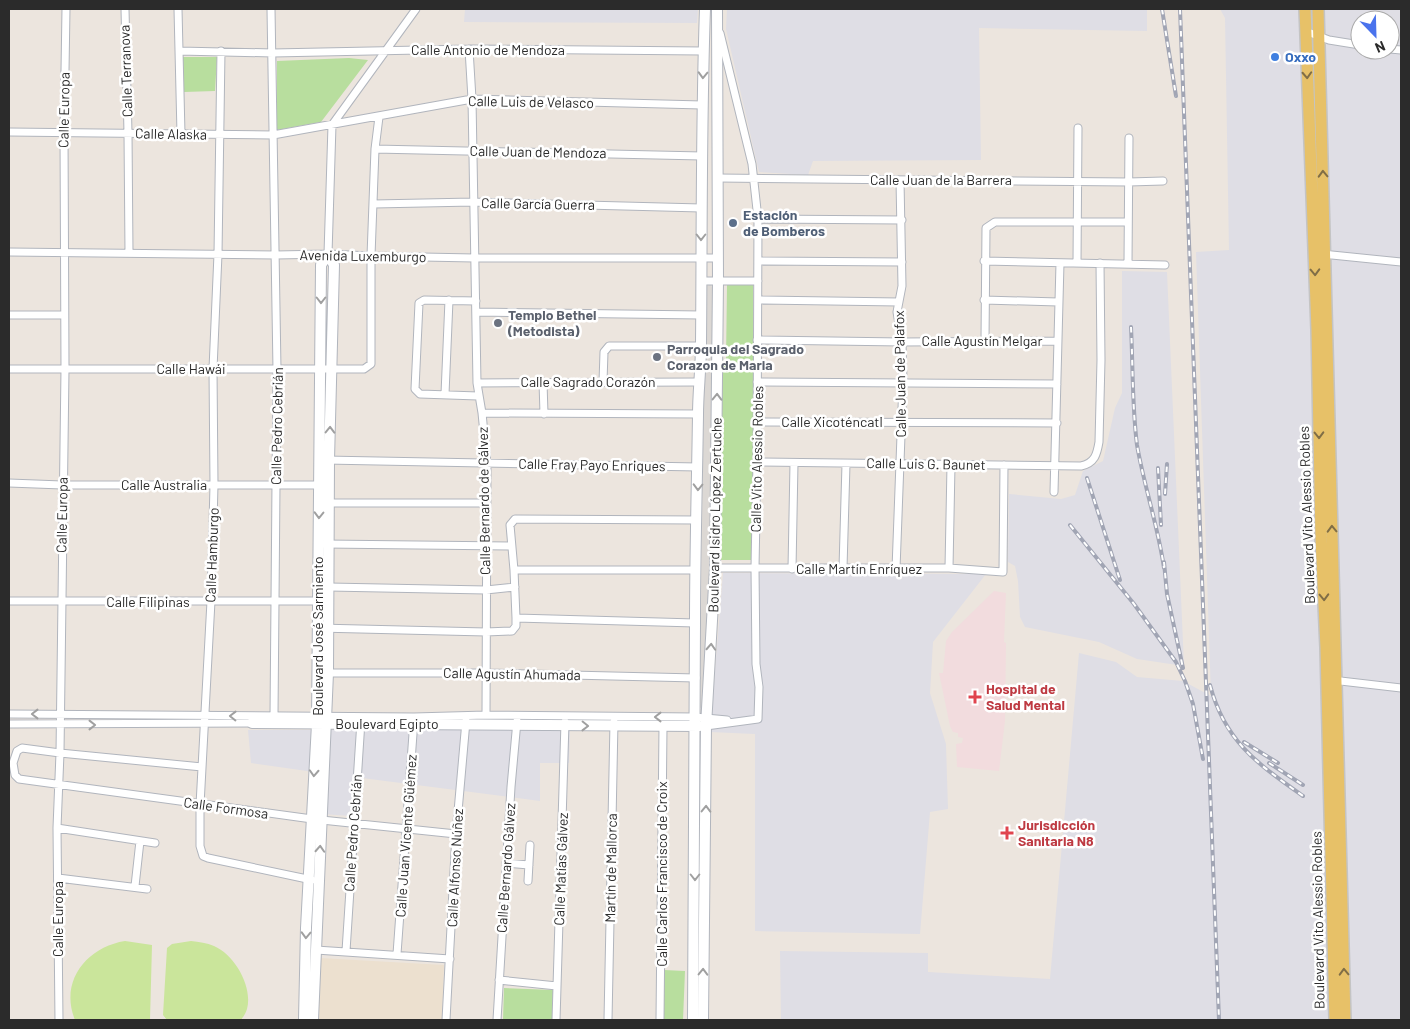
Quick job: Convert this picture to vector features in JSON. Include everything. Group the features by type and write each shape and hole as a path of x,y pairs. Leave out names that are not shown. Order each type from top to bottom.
{"main road":[{"name":"Boulevard Isidro López Zertuche","path":"693,1020 695,623 705,9"},
{"name":"Boulevard Isidro López Zertuche","path":"703,1020 706,721 715,568 718,281 717,9"},
{"name":"Boulevard Vito Alessio Robles","path":"1305,9 1320,254 1323,406 1345,1020"},
{"name":"Boulevard Vito Alessio Robles","path":"1318,9 1318,204"},
{"name":"Boulevard José Sarmiento","path":"322,720 318,601 329,503 324,460 326,369 334,265 328,254"},
{"name":"Boulevard José Sarmiento","path":"304,1020 305,967 314,880 322,720 328,672 329,587 319,485 324,460"},
{"name":"Boulevard Vito Alessio Robles","path":"1332,680 1335,1020"},
{"name":"Boulevard Egipto","path":"252,723 322,720 518,720 614,721 663,727 706,721"},
{"name":"Boulevard José Sarmiento","path":"313,1020 316,950 314,880"}],"street":[{"name":"Calle Europa","path":"59,1020 57,828 60,753 65,369 63,315 66,9"},
{"name":"Calle Terranova","path":"125,9 128,253"},
{"path":"178,9 181,134"},
{"name":"Calle Pedro Cebrián","path":"271,9 277,369 274,716"},
{"path":"332,125 416,9"},
{"name":"Calle Vito Alessio Robles","path":"718,23 755,179 758,219 758,422 755,568 756,664 759,687 758,719"},
{"path":"1305,31 1336,42 1350,44"},
{"name":"Calle Antonio de Mendoza","path":"179,51 273,52 469,49 703,51"},
{"name":"Calle Bernardo de Gálvez","path":"469,49 472,99 477,383 482,413 487,503 486,715"},
{"name":"Calle Hamburgo","path":"221,52 218,254 213,369 214,485 211,601 200,805 200,846 203,856 208,858 314,880"},
{"name":"Calle Luis de Velasco","path":"332,125 472,99 702,105"},
{"path":"372,256 375,149 379,117"},
{"name":"Calle Alaska","path":"9,132 273,135 332,125"},
{"name":"Boulevard José Sarmiento","path":"328,254 332,125"},
{"path":"1077,263 1078,128"},
{"path":"1128,263 1129,138"},
{"name":"Calle Juan de Mendoza","path":"375,149 702,156"},
{"name":"Calle Juan de la Barrera","path":"718,178 1163,181"},
{"name":"Calle Juan de Palafox","path":"896,569 903,382 902,342 897,312 902,286 900,180"},
{"name":"Calle García Guerra","path":"374,204 473,202 702,208"},
{"path":"758,219 902,220"},
{"path":"985,341 984,261 986,228 995,222 1128,222"},
{"name":"Avenida Luxemburgo","path":"9,252 328,254 474,258 718,258"},
{"path":"1320,254 1401,262"},
{"name":"Calle Hawái","path":"9,369 364,369 371,364 372,256"},
{"path":"758,261 902,262"},
{"path":"984,261 1100,262 1165,265"},
{"name":"Calle Luis G. Baunet","path":"757,462 1081,466 1092,461 1098,453 1100,423 1100,262"},
{"path":"1054,492 1060,263"},
{"path":"701,281 758,281"},
{"path":"476,301 424,300 418,304 415,390 420,394 478,396"},
{"path":"445,394 449,300"},
{"path":"758,300 899,302"},
{"path":"984,300 1058,302"},
{"path":"477,312 701,315"},
{"path":"9,315 63,315"},
{"name":"Calle Agustín Melgar","path":"757,340 902,342 1058,341"},
{"path":"604,382 604,352 608,346 701,346"},
{"path":"543,382 544,414"},
{"name":"Calle Sagrado Corazón","path":"477,383 699,382"},
{"path":"757,382 1057,384"},
{"path":"482,413 698,414"},
{"name":"Calle Xicoténcatl","path":"758,422 1057,424"},
{"name":"Calle Fray Payo Enriques","path":"324,460 698,467"},
{"path":"792,569 794,463"},
{"path":"843,568 846,464"},
{"path":"949,568 951,465"},
{"name":"Calle Martín Enríquez","path":"715,568 949,568 1003,572 1004,465"},
{"name":"Calle Australia","path":"9,483 62,485 319,485"},
{"path":"329,503 487,503"},
{"path":"318,628 486,632 512,630 516,622 510,525 515,518 697,520"},
{"path":"324,544 511,546"},
{"path":"514,570 696,570"},
{"path":"329,587 486,590 515,587"},
{"name":"Calle Filipinas","path":"9,601 318,601"},
{"path":"516,622 695,623"},
{"name":"Calle Agustín Ahumada","path":"328,672 486,673 696,678"},
{"path":"1332,680 1401,688"},
{"name":"Boulevard Egipto","path":"9,714 274,716 322,720"},
{"name":"Boulevard Egipto","path":"466,720 486,715 518,720"},
{"name":"Boulevard Egipto","path":"706,721 758,719"},
{"name":"Calle Pedro Cebrián","path":"346,951 361,720"},
{"name":"Calle Juan Vicente Güémez","path":"397,954 414,720"},
{"name":"Calle Alfonso Núñez","path":"446,1020 456,834 466,720"},
{"name":"Calle Bernardo Gálvez","path":"498,1020 511,779 518,720"},
{"name":"Calle Matías Gálvez","path":"556,1020 565,721"},
{"name":"Boulevard Egipto","path":"614,721 695,722"},
{"name":"Martín de Mallorca","path":"608,1020 614,721"},
{"name":"Boulevard Egipto","path":"9,724 252,723"},
{"name":"Calle Carlos Francisco de Croix","path":"660,1020 663,727"},
{"path":"11,763 17,751 22,748 202,767"},
{"name":"Calle Formosa","path":"11,763 15,776 19,779 317,820 456,834"},
{"path":"57,828 155,842"},
{"path":"135,886 140,841"},
{"path":"528,881 530,845"},
{"path":"506,863 528,865"},
{"path":"58,878 147,888"},
{"path":"316,950 450,959"},
{"path":"499,980 557,986"}],"shaded area":[{"path":"465,9 698,9 697,23 464,22"},
{"path":"727,9 1147,9 1147,31 979,28 981,160 813,161 808,175 759,172 726,29"},
{"path":"1220,9 1401,9 1401,1020 781,1020 780,951 928,953 928,972 1050,979 1079,653 1116,662 1137,677 1183,681 1211,696 1196,252 1229,250 1225,18"},
{"path":"1122,271 1167,272 1184,666 1137,659 1099,642 1025,627 1020,617 1018,581 1015,566 1008,562 1009,494 1061,499 1075,495 1083,471 1103,461 1115,408 1122,393"},
{"path":"711,284 713,291 712,573 702,707 700,708 705,290"},
{"path":"723,573 986,574 933,642 930,693 946,744 948,809 930,812 920,934 755,931 755,734 710,732"},
{"name":"Hospital de Salud Mental","path":"994,591 1006,593 1004,642 1006,643 1005,721 999,771 957,767 956,744 962,743 963,738 958,737 958,733 953,732 950,726 939,673 943,673 946,641 952,632"},
{"path":"570,729 569,763 540,763 540,801 362,778 353,779 351,816 322,814 324,776 307,771 251,763 248,730"},
{"path":"320,958 444,965 442,1020 318,1020"}],"green space":[{"path":"183,57 217,57 215,91 184,92"},
{"path":"349,58 368,60 321,122 277,130 277,61"},
{"path":"727,285 753,285 754,560 721,560 720,368 726,360"},
{"path":"125,941 152,945 150,1020 75,1020 71,1006 71,992 74,979 80,968 88,958 99,950"},
{"path":"191,941 206,943 222,950 241,973 245,982 248,1000 247,1009 241,1020 167,1020 163,1015 167,948 172,944"},
{"path":"664,970 685,971 683,1020 662,1020"},
{"path":"504,988 553,990 552,1020 503,1020"}],"railway":[{"path":"1162,9 1176,96"},
{"path":"1180,9 1219,1020"},
{"path":"1131,327 1133,401 1137,445 1164,568"},
{"path":"1165,494 1167,464"},
{"path":"1158,468 1161,525"},
{"path":"1087,478 1120,580"},
{"path":"1070,525 1134,604 1176,662 1193,704 1203,759"},
{"path":"1164,562 1167,594 1183,668"},
{"path":"1210,685 1216,705 1234,737 1258,762 1303,796"},
{"path":"1244,742 1278,763"},
{"path":"1269,763 1303,785"}],"place":[{"name":"Oxxo","path":"1275,57"},
{"name":"Estación de Bomberos","path":"733,223"},
{"name":"Templo Bethel (Metodista)","path":"498,323"},
{"name":"Parroquia del Sagrado Corazon de Maria","path":"657,357"},
{"name":"Hospital de Salud Mental","path":"975,697"},
{"name":"Jurisdicción Sanitaria N8","path":"1007,833"}]}
